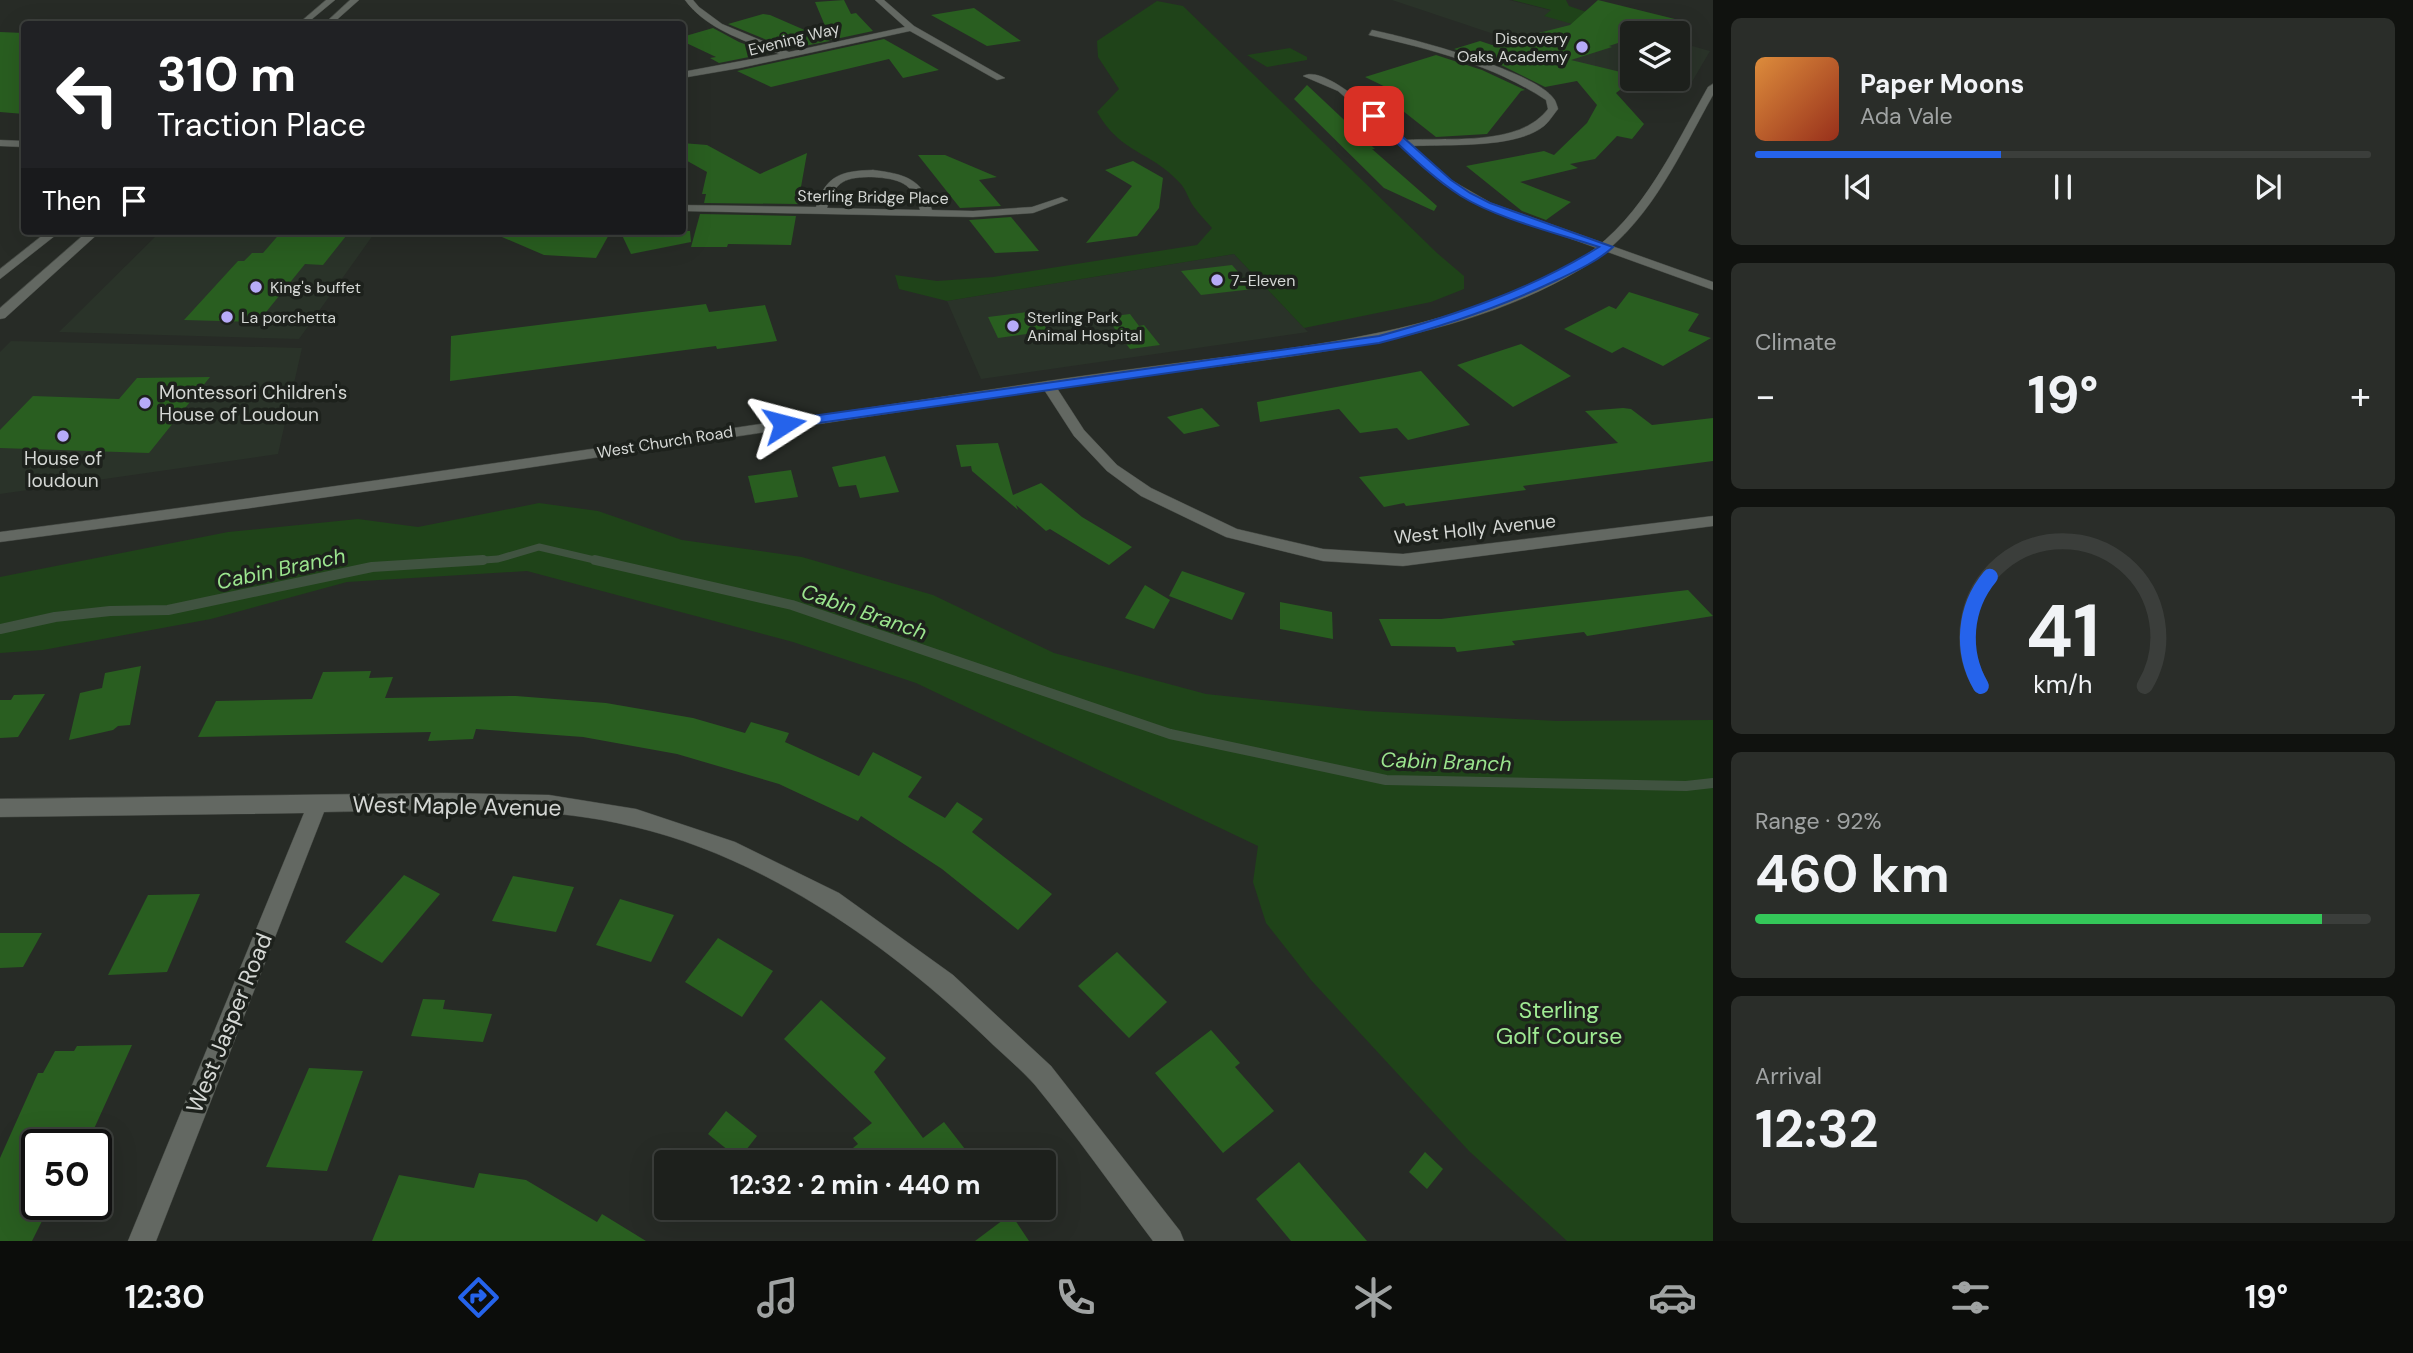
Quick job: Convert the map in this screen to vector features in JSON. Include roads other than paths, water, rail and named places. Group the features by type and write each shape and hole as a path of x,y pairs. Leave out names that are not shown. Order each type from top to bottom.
{"street":[{"path":"306,21 331,0"},
{"path":"331,21 355,0"},
{"path":"689,0 701,14 720,25 788,55"},
{"path":"878,0 911,28 1000,78"},
{"name":"Evening Way","path":"686,74 744,66 851,39 911,28"},
{"path":"1372,33 1404,38 1521,80 1550,99 1553,109 1538,127 1527,132 1509,136 1406,143"},
{"path":"1308,76 1341,89 1406,143 1447,182 1466,195 1487,205 1713,286"},
{"name":"West Church Road","path":"0,537 1379,339 1455,319 1507,300 1576,266 1607,247 1634,221 1647,202 1713,87"},
{"path":"0,144 21,144"},
{"path":"820,211 828,187 834,182 853,176 876,174 902,177 909,182 921,194 927,213"},
{"name":"Sterling Bridge Place","path":"686,208 1006,213 1033,210 1062,200"},
{"path":"0,275 50,235"},
{"path":"0,314 90,235"},
{"name":"West Holly Avenue","path":"1048,385 1079,433 1112,468 1146,492 1232,533 1322,555 1403,560 1713,521"},
{"name":"West Church Road","path":"0,548 181,513"},
{"name":"West Maple Avenue","path":"0,808 444,802 549,804 636,818 728,849 831,900 945,983 1042,1075 1170,1241"},
{"name":"West Jasper Road","path":"142,1241 317,805"}],"waterway":[{"name":"Cabin Branch","path":"455,562 498,559 539,547 603,562"},
{"name":"Cabin Branch","path":"0,629 55,617 110,611 168,610 372,567 483,560"},
{"name":"Cabin Branch","path":"595,560 792,605 1170,734 1386,780 1686,786 1713,783"}],"place":[{"name":"Discovery Oaks Academy","path":"1582,47"},
{"name":"7-Eleven","path":"1217,280"},
{"name":"King's buffet","path":"256,287"},
{"name":"La porchetta","path":"227,317"},
{"name":"Sterling Park Animal Hospital","path":"1013,326"},
{"name":"Montessori Children's House of Loudoun","path":"145,403"},
{"name":"House of loudoun","path":"63,436"}],"park label":[{"name":"Sterling Golf Course","path":"1559,1023"}]}
